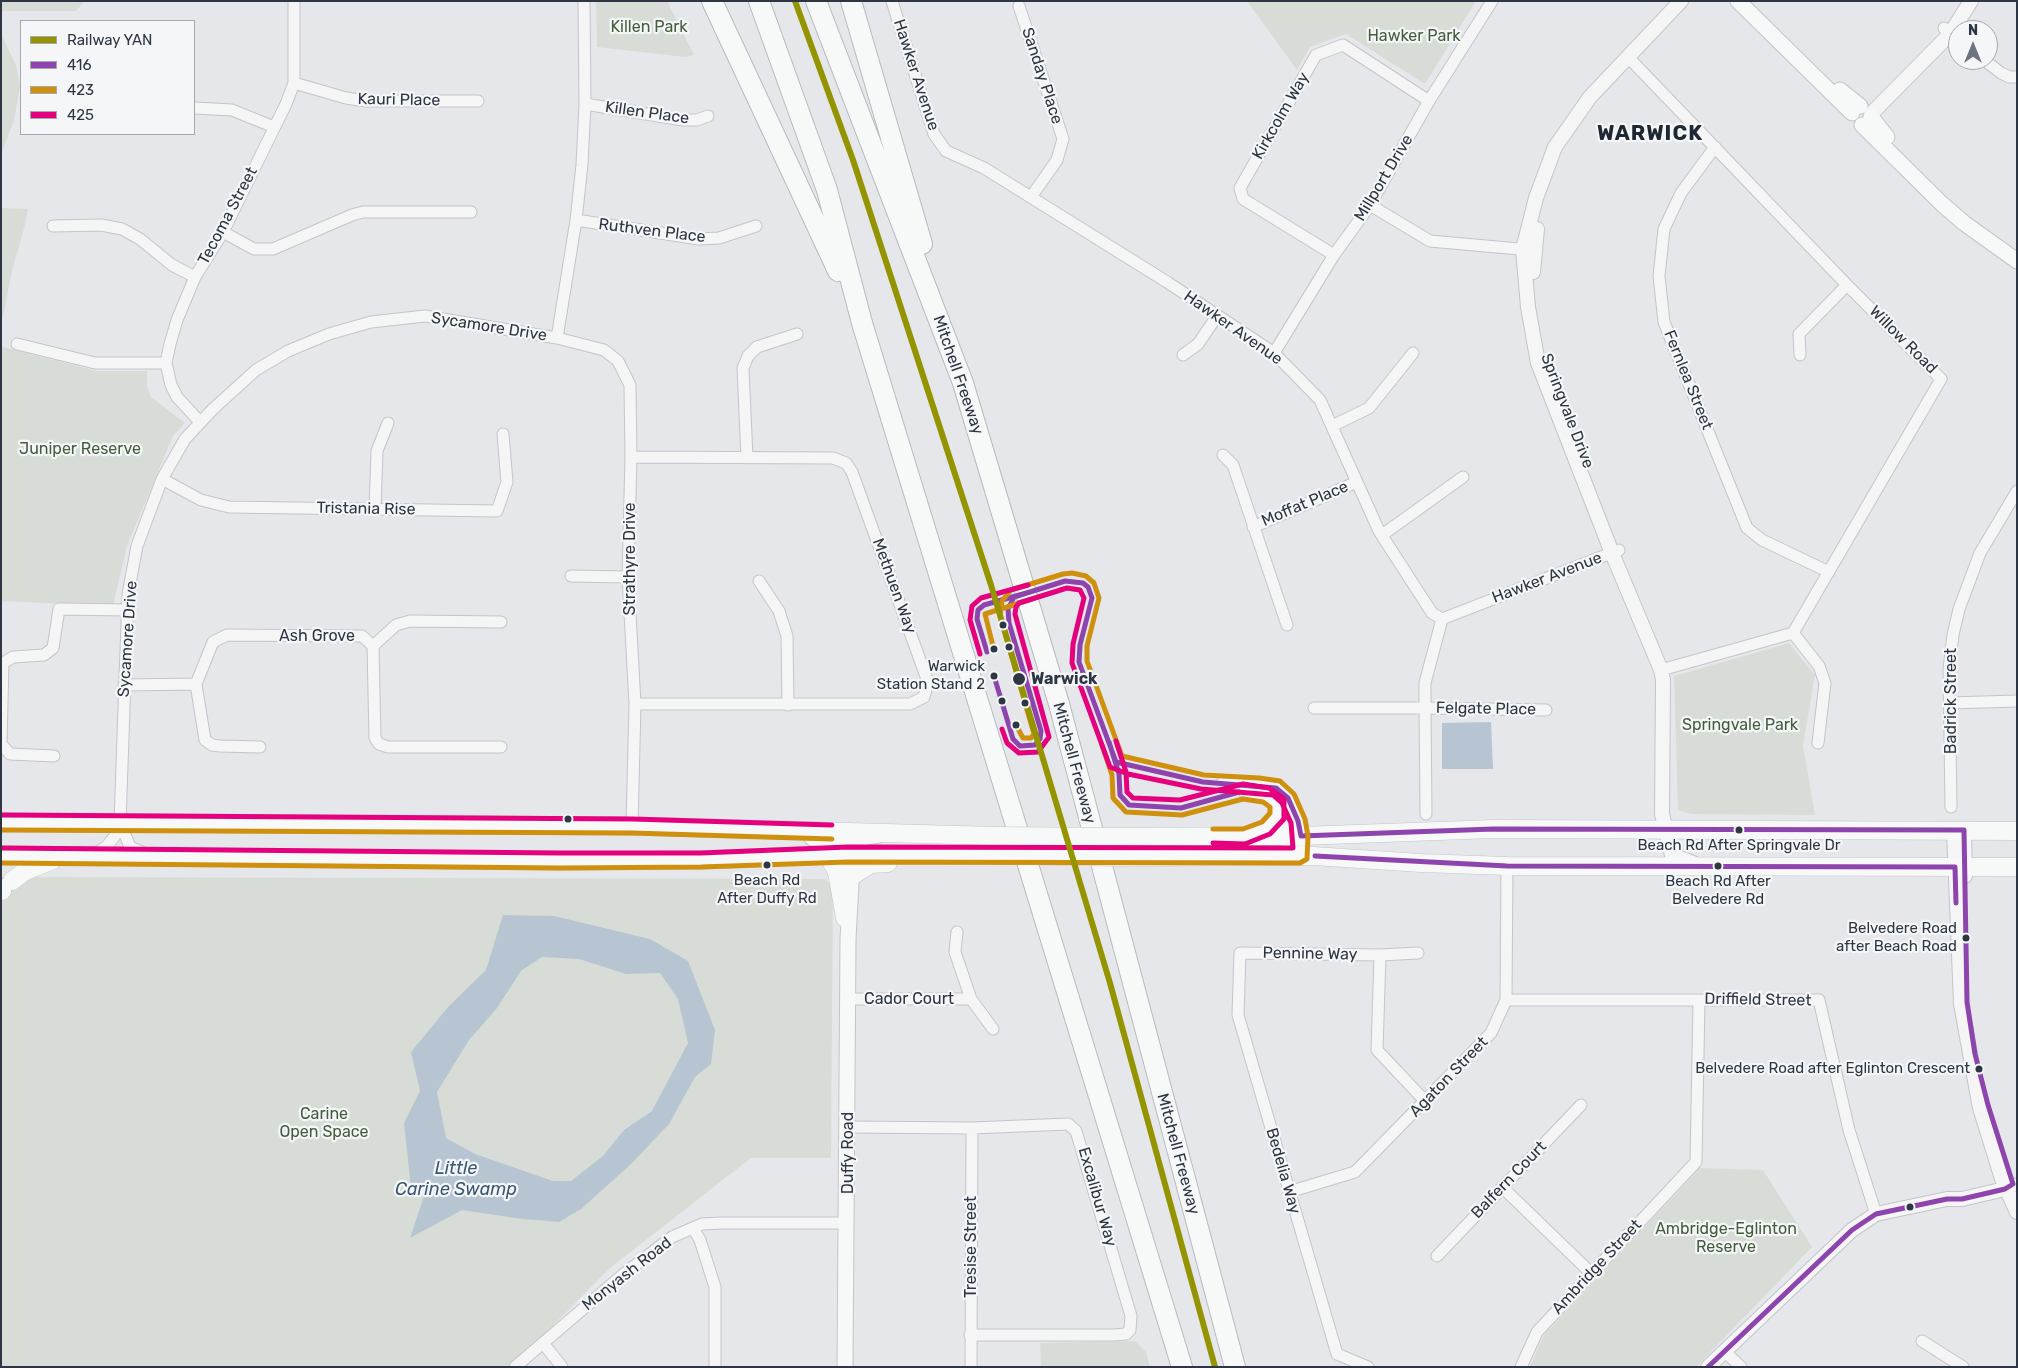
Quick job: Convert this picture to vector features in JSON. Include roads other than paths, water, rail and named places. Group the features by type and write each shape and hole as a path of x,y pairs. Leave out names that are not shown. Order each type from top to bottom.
{"highway":[{"path":"712,1 748,73 862,323"},
{"path":"759,1 827,190 862,323 1182,1367"},
{"name":"Mitchell Freeway","path":"816,1 963,383 1059,704 1236,1367"},
{"path":"851,1 963,383"}],"main road":[{"path":"1738,1 1863,113 1942,204 1964,223 2017,261"},
{"path":"1750,1 1841,90 1947,199 2017,253"},
{"path":"1244,836 1271,825 1277,816 1278,803"},
{"path":"1,822 632,826 890,834 1117,837 1294,836 1483,829 2017,831"},
{"path":"734,829 762,836 829,839 844,846 848,854"},
{"path":"848,854 865,837 890,834"},
{"path":"1,855 160,858 701,860 848,854 1293,856 1507,866 2017,867"},
{"name":"Duffy Road","path":"845,1367 848,1127 847,999 852,876 852,865 848,854"},
{"name":"Duffy Road","path":"848,854 845,865 845,918 848,939"},
{"path":"828,855 837,872 845,918"},
{"path":"852,876 871,864 964,855"},
{"path":"5,887 25,871 61,857"}],"street":[{"name":"Tecoma Street","path":"200,422 177,397 170,385 166,363 177,320 195,277 223,232 294,83 294,1"},
{"name":"Sycamore Drive","path":"88,857 106,847 115,836 120,822 128,594 138,546 162,478 185,439 200,422 256,370 288,351 329,334 371,322 425,316 557,338 576,220 582,165 585,104 584,1"},
{"name":"Hawker Avenue","path":"892,1 934,134 946,151 984,168 1031,196 1274,353 1320,400 1382,535 1432,613 1442,619 1616,551"},
{"name":"Millport Drive","path":"1274,353 1334,255 1370,205 1429,102 1492,1"},
{"name":"Springvale Drive","path":"1630,59 1681,1"},
{"name":"Springvale Drive","path":"1692,1 1590,97 1555,147 1536,198 1528,250 1528,307 1538,363 1665,669 1663,680 1662,814 1672,855 1690,862 1711,866"},
{"path":"1955,20 1962,1"},
{"path":"1959,20 1971,1"},
{"name":"Sanday Place","path":"1019,6 1063,139 1057,160 1031,196"},
{"path":"1863,113 1948,36"},
{"name":"Kirkcolm Way","path":"1334,255 1243,199 1240,188 1316,55 1342,45 1429,102"},
{"name":"Willow Road","path":"1630,59 1847,285 1941,378 1794,633"},
{"path":"1997,70 2009,77 2017,76"},
{"name":"Kauri Place","path":"294,83 346,98 366,101 478,102"},
{"name":"Killen Place","path":"585,104 683,120 697,120 708,116"},
{"path":"195,108 232,110 274,127"},
{"name":"Fernlea Street","path":"1715,147 1682,193 1664,229 1659,276 1664,322 1747,528 1762,540 1829,572"},
{"path":"1370,205 1430,241 1528,250"},
{"path":"223,232 254,248 273,249 363,212 472,212"},
{"name":"Ruthven Place","path":"576,220 698,239 719,238 756,226"},
{"path":"53,226 101,225 122,229 140,239 172,265 195,277"},
{"path":"1800,355 1799,334 1847,285"},
{"path":"1183,355 1198,344 1217,316"},
{"path":"747,458 743,368 748,356 757,347 797,334"},
{"name":"Strathyre Drive","path":"557,338 604,350 624,368 631,394 628,577 635,704 632,826"},
{"path":"18,344 95,363 166,363"},
{"path":"1332,426 1369,408 1412,353"},
{"path":"375,509 378,451 388,423"},
{"name":"Tristania Rise","path":"162,478 201,500 229,508 497,511 507,482 503,434"},
{"name":"Moffat Place","path":"1223,456 1233,466 1286,625"},
{"name":"Methuen Way","path":"631,457 833,458 848,466 928,682 924,696 910,704 635,704"},
{"path":"1382,535 1463,477"},
{"name":"Moffat Place","path":"1253,527 1357,482"},
{"name":"Badrick Street","path":"1951,807 1950,650 1959,609 1980,553 2017,491"},
{"path":"571,576 628,577"},
{"path":"759,581 779,612 788,636 788,705"},
{"path":"54,756 10,754 1,744 3,663 12,657 44,655 53,648 59,608 128,610"},
{"name":"Felgate Place","path":"1426,814 1425,683 1442,619"},
{"path":"373,646 396,625 410,621 501,622"},
{"path":"1665,669 1794,633 1819,666 1825,683 1818,743"},
{"name":"Ash Grove","path":"196,684 213,642 227,635 362,636 373,646 375,738 379,744 388,747 501,747"},
{"path":"124,685 196,684 205,740 212,745 260,747"},
{"path":"1950,703 2017,701"},
{"name":"Felgate Place","path":"1314,708 1546,710"},
{"path":"1222,784 1259,785 1282,792 1288,798 1298,821 1294,836 1293,856"},
{"path":"1244,791 1266,795 1278,803 1294,836"},
{"name":"Sycamore Drive","path":"120,822 130,847 160,858"},
{"name":"Springvale Drive","path":"1632,865 1653,862 1660,857 1663,852 1666,830"},
{"path":"1959,830 1961,1004 1980,1108 2009,1184 2017,1212"},
{"name":"Agaton Street","path":"1289,1192 1355,1172 1426,1102 1491,1033 1506,1000 1507,866"},
{"name":"Cador Court","path":"957,932 955,952 970,999 993,1029"},
{"name":"Pennine Way","path":"1240,953 1380,955 1418,953"},
{"name":"Bedelia Way","path":"1240,953 1238,1014 1337,1354 1368,1367"},
{"name":"Pennine Way","path":"1380,955 1377,1050 1426,1102"},
{"name":"Cador Court","path":"847,999 970,999"},
{"name":"Driffield Street","path":"1506,1000 1818,1000 1849,1130 1876,1214"},
{"name":"Ambridge Street","path":"1521,1367 1537,1332 1696,1162 1699,1000"},
{"name":"Balfern Court","path":"1437,1256 1581,1106"},
{"name":"Excalibur Way","path":"848,1127 972,1128 1064,1124 1074,1128 1080,1139 1132,1320 1130,1330 1123,1335 970,1335"},
{"name":"Tresise Street","path":"971,1367 972,1128"},
{"path":"1708,1367 1852,1230 1876,1214 1947,1199 1962,1199 2009,1184"},
{"path":"1502,1187 1591,1273"},
{"name":"Monyash Road","path":"514,1367 625,1273 672,1237 702,1224 847,1223"},
{"path":"693,1228 700,1240 715,1287 715,1367"},
{"path":"1922,1341 1963,1367"},
{"path":"543,1343 562,1367"},
{"path":"1724,1351 1741,1367"}],"water":[{"path":"1491,722 1493,769 1442,769 1442,723"},
{"name":"Little Carine Swamp","path":"503,915 554,916 650,939 688,961 715,1030 711,1064 695,1077 669,1124 630,1165 581,1209 559,1222 522,1219 462,1210 410,1238 426,1190 411,1188 404,1123 420,1091 411,1052 449,1006 486,970","holes":["542,957 579,959 626,974 660,973 678,999 688,1043 652,1111 624,1130 603,1156 571,1181 553,1181 475,1154 446,1138 437,1092 469,1040 497,1008 521,971"]}],"rail line":[{"name":"YAN","path":"795,1 853,160 991,585 1110,983 1215,1367"}],"place":[{"name":"Warwick Station Stand 2","path":"994,676"},
{"name":"Warwick","path":"1019,679"},
{"name":"Beach Rd After Springvale Dr","path":"1739,830"},
{"name":"Beach Rd After Duffy Rd","path":"767,865"},
{"name":"Beach Rd After Belvedere Rd","path":"1718,866"},
{"name":"Belvedere Road after Beach Road","path":"1966,938"},
{"name":"Belvedere Road after Eglinton Crescent","path":"1979,1069"}],"district":[{"name":"WARWICK","path":"1650,134"}],"park label":[{"name":"Killen Park","path":"649,27"},
{"name":"Hawker Park","path":"1414,36"},
{"name":"Juniper Reserve","path":"80,449"},
{"name":"Springvale Park","path":"1740,725"},
{"name":"Carine Open Space","path":"324,1123"},
{"name":"Ambridge-Eglinton Reserve","path":"1726,1238"}]}
